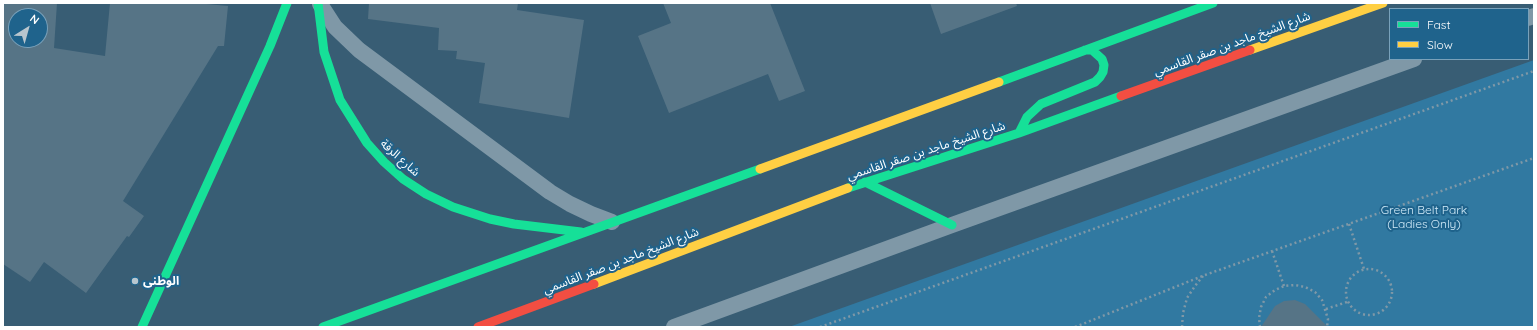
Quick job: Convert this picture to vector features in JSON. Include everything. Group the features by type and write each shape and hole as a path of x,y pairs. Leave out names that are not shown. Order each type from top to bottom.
{"main road":[{"path":"142,327 162,287 270,46 287,3"},
{"name":"شارع الرقة","path":"318,3 324,52 340,100 367,143 384,162 403,179 426,194 453,207 490,219 514,224 586,233"},
{"path":"323,327 586,233 612,222 1213,3"},
{"name":"شارع الشيخ ماجد بن صقر القاسمي","path":"478,327 865,182 1019,133 1383,3"},
{"path":"1019,133 1027,117 1041,104 1094,82 1100,77 1103,72 1104,65 1102,59 1092,50 1085,50"},
{"path":"865,182 952,225"}],"lane":[{"path":"318,3 335,27 359,50 550,192 570,204 612,222"},
{"path":"674,327 952,225 1411,60"}],"path":[{"path":"820,327 1534,71"},
{"path":"1075,327 1205,275 1534,158"},
{"path":"1349,224 1364,269"},
{"path":"1272,251 1284,286"},
{"path":"1364,269 1375,269 1384,274 1391,283 1393,293 1390,303 1383,311 1373,316 1363,315 1354,310 1347,302 1345,291 1348,281 1355,272 1364,269"},
{"path":"1182,327 1183,313 1187,298 1205,275"},
{"path":"1260,327 1259,318 1261,308 1266,298 1275,290 1284,286 1295,285 1305,287 1315,292 1322,300 1328,319 1327,327"},
{"path":"1326,309 1347,302"}],"green space":[{"name":"Green Belt Park (Ladies Only)","path":"1534,60 1534,327 789,327"}],"building":[{"path":"3,3 57,3 54,48 105,56 110,3 196,3 228,6 224,46 218,46 123,201 144,216 129,237 127,236 86,293 44,262 30,282 3,264"},
{"path":"369,3 518,3 517,10 584,20 569,118 479,103 485,63 456,59 457,51 438,50 439,28 368,19"},
{"path":"663,3 770,3 805,91 779,101 768,74 669,113 638,36 671,23"},
{"path":"930,3 1016,3 1017,6 941,34"},
{"path":"1295,300 1305,304 1328,327 1261,327 1275,306 1284,301"}],"traffic: fast":[{"path":"142,327 270,46 287,3"},
{"path":"318,3 324,52 340,100 367,143 384,162 403,179 426,194 453,207 490,219 514,224 581,232"},
{"path":"999,82 1213,3"},
{"path":"1019,133 1027,117 1041,104 1095,82 1100,77 1103,72 1104,65 1102,59 1092,50 1085,50"},
{"path":"848,188 1019,133 1121,96"},
{"path":"323,327 760,169"},
{"path":"865,182 952,225"}],"traffic: slow":[{"path":"1250,50 1383,3"},
{"path":"760,169 999,82"},
{"path":"594,284 848,188"}],"traffic: jam":[{"path":"1121,96 1250,50"},
{"path":"478,327 594,284"}],"place":[{"name":"الوطنی","path":"135,281"}]}
